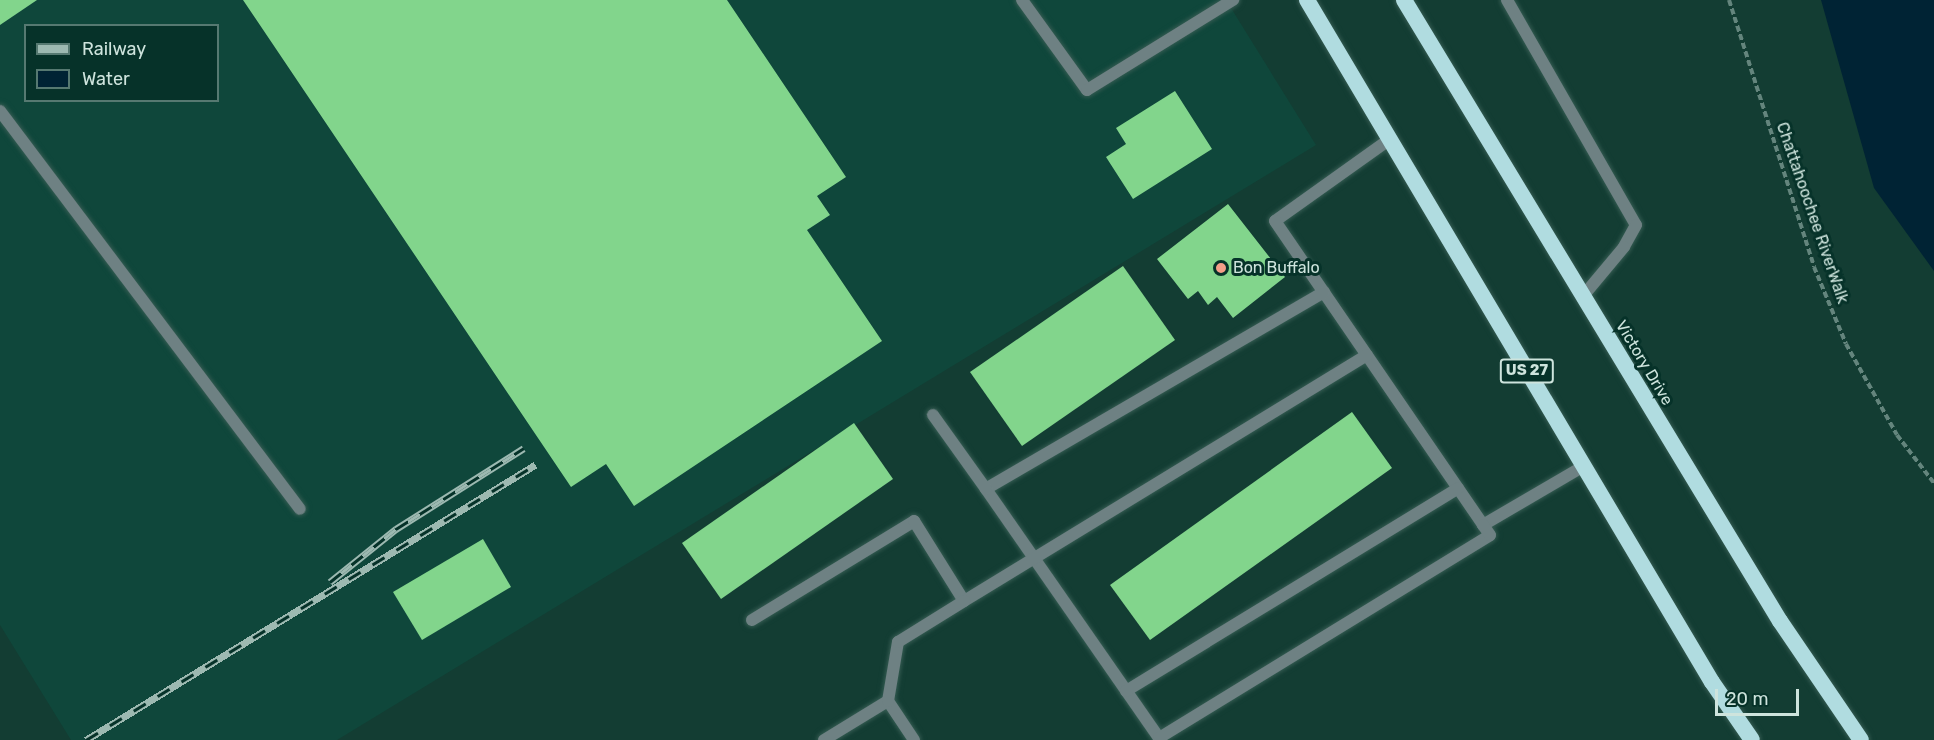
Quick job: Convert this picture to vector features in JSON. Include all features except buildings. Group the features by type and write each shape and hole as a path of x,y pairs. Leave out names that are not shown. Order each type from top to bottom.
{"highway":[{"name":"US 27","path":"1307,0 1584,466 1752,740"},
{"name":"Victory Drive","path":"1404,0 1780,621 1861,740"}],"lane":[{"path":"1022,0 1087,90 1233,0"},
{"path":"1507,0 1636,225 1624,247 1582,296"},
{"path":"0,111 300,509"},
{"path":"933,416 1159,738 1490,535 1275,221 1390,139"},
{"path":"986,489 1324,292"},
{"path":"914,740 888,701 898,642 1367,355"},
{"path":"1484,525 1584,466"},
{"path":"1126,691 1458,488"},
{"path":"752,620 914,521 964,601"},
{"path":"824,740 888,701"}],"path":[{"name":"Chattahoochee RiverWalk","path":"1729,0 1814,267 1846,344 1897,435 1934,483"}],"shaded area":[{"path":"0,0 1226,0 1316,145 337,740 71,740 0,625"}],"water":[{"path":"1821,0 1934,0 1934,271 1874,188"}],"railway":[{"path":"330,582 396,529 524,448"},
{"path":"86,740 535,465"}],"place":[{"name":"Bon Buffalo","path":"1221,268"}]}
